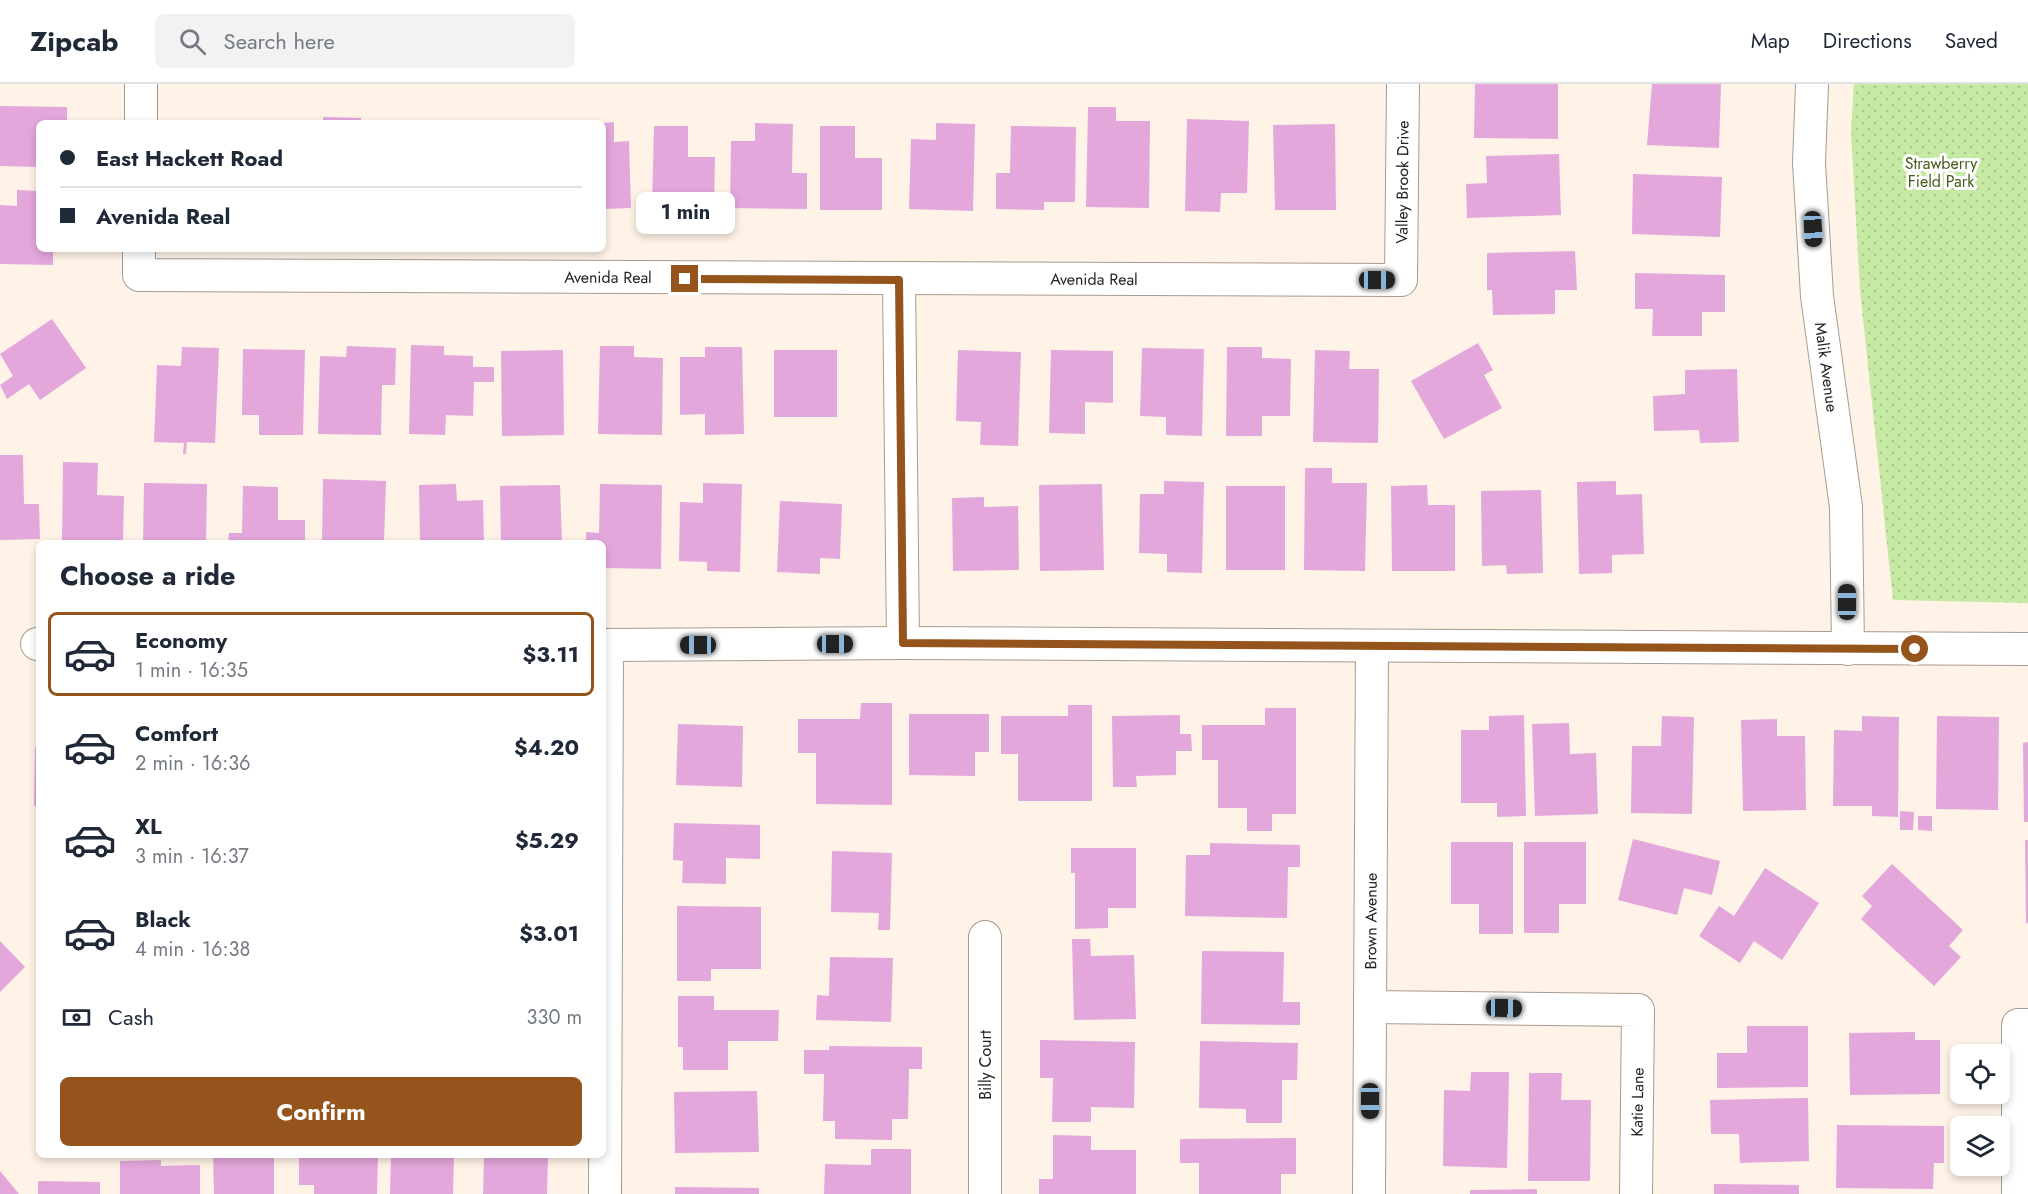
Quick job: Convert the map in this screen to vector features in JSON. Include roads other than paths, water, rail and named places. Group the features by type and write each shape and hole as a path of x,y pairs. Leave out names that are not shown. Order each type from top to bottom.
{"street":[{"path":"141,84 141,120"},
{"name":"Valley Brook Drive","path":"1401,280 1403,84"},
{"name":"Malik Avenue","path":"1812,84 1809,163 1817,296 1846,507 1848,649"},
{"name":"Avenida Real","path":"139,262 899,280 1401,280"},
{"path":"899,280 903,643"},
{"path":"606,645 903,643 2028,649"},
{"name":"Brown Avenue","path":"1369,1194 1372,647"},
{"name":"Billy Court","path":"985,937 985,1194"},
{"name":"Katie Lane","path":"1370,1007 1638,1010 1636,1194"},
{"path":"2018,1194 2023,1025"},
{"path":"605,1158 605,1194"}],"park label":[{"name":"Strawberry Field Park","path":"1941,172"}]}
